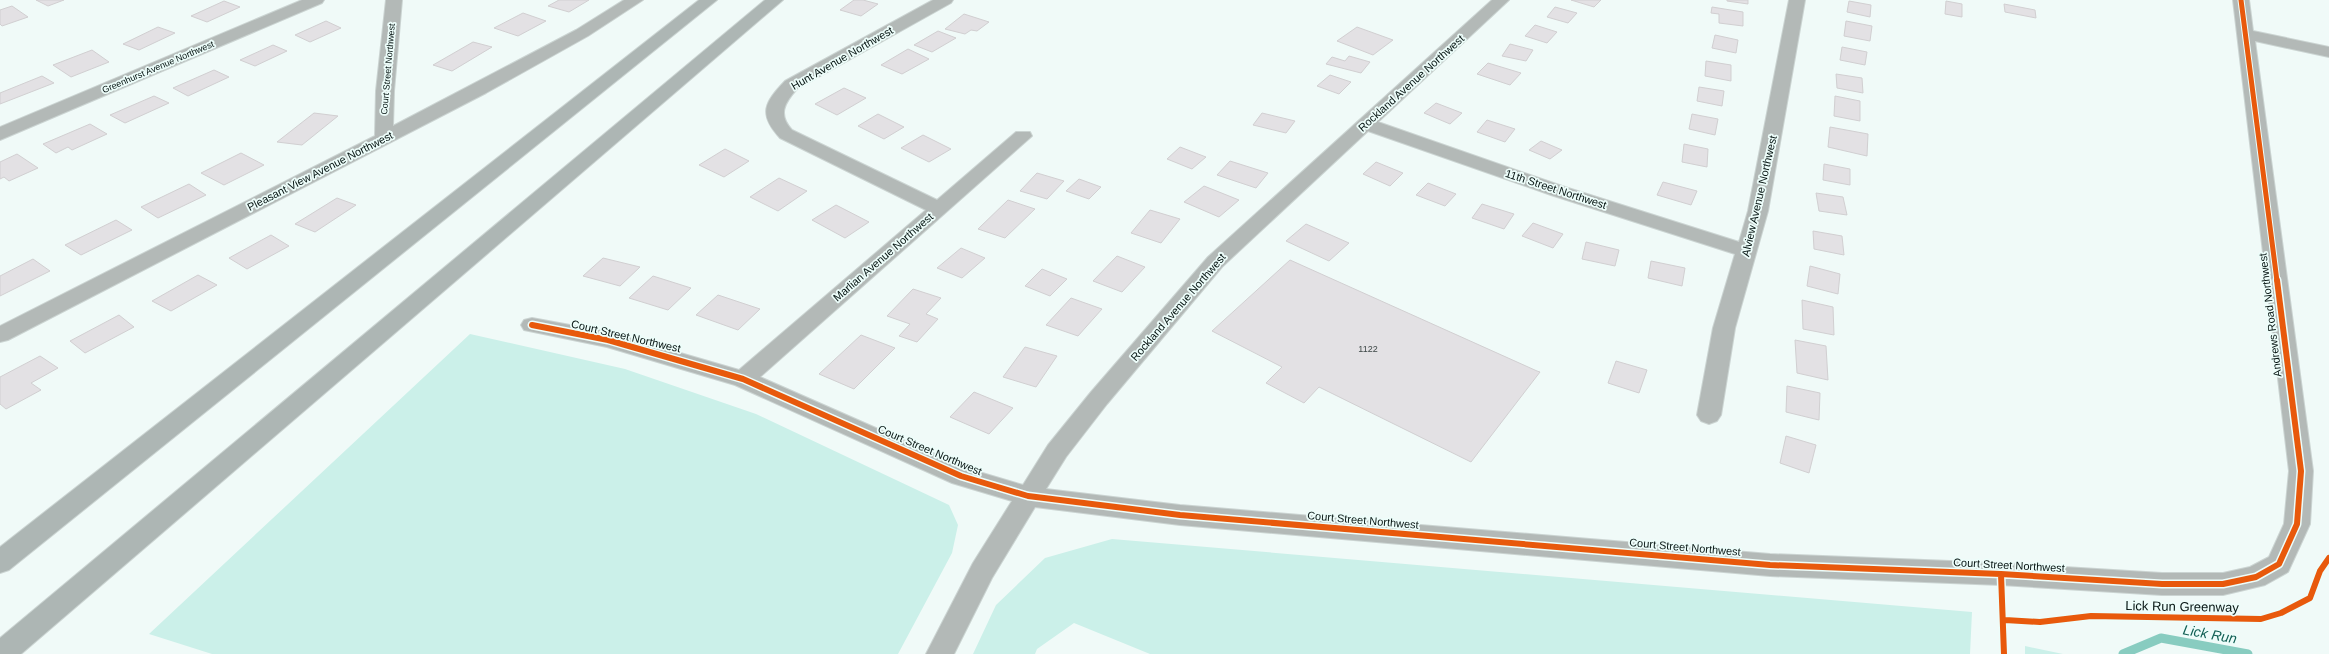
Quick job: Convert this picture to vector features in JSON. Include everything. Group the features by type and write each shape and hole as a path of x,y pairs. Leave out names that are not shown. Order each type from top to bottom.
{"highway":[{"path":"6,556 709,0"},
{"path":"0,654 775,0"}],"street":[{"name":"Greenhurst Avenue Northwest","path":"0,134 316,0"},
{"name":"Court Street Northwest","path":"384,138 385,91 394,0"},
{"name":"Pleasant View Avenue Northwest","path":"0,335 384,138 582,33 635,0"},
{"name":"Hunt Avenue Northwest","path":"939,209 786,134 776,122 774,107 779,97 791,85 945,0"},
{"name":"Rockland Avenue Northwest","path":"940,654 982,571 1057,451 1094,404 1215,262 1501,0"},
{"name":"Alview Avenue Northwest","path":"1709,415 1724,328 1758,210 1797,0"},
{"name":"Andrews Road Northwest","path":"2223,584 2256,577 2279,564 2298,524 2301,471 2246,34 2240,0"},
{"path":"2246,34 2329,52"},
{"name":"11th Street Northwest","path":"1365,124 1558,191 1747,251"},
{"name":"Marlian Avenue Northwest","path":"743,379 1023,136"},
{"name":"Court Street Northwest","path":"532,325 608,340 743,379 961,476 1028,496 1180,515 1770,564 2001,574 2147,583 2223,584"}],"green space":[{"path":"470,334 625,369 756,414 949,505 958,525 952,553 898,654 212,654 149,634"},
{"path":"1112,539 1972,612 1970,654 1150,654 1074,623 1037,649 1035,654 973,654 996,605 1045,558"},
{"path":"2025,646 2063,654 2025,654"}],"building":[{"path":"36,0 64,0 48,6"},
{"path":"559,0 589,0 569,12 548,6"},
{"path":"854,0 863,0 878,4 861,16 840,10"},
{"path":"1571,0 1601,0 1594,7"},
{"path":"1727,0 1748,0 1748,4 1727,1"},
{"path":"224,1 240,7 207,22 191,16"},
{"path":"1849,1 1871,5 1870,17 1847,12"},
{"path":"1946,1 1962,4 1962,17 1945,14"},
{"path":"2004,4 2035,10 2036,18 2005,12"},
{"path":"12,6 28,17 2,26 0,24 0,10"},
{"path":"1555,7 1577,13 1568,23 1547,17"},
{"path":"1712,7 1743,12 1743,26 1719,23 1719,14 1711,13"},
{"path":"523,13 546,21 518,36 494,28"},
{"path":"964,14 989,22 977,31 971,30 965,34 945,29"},
{"path":"326,21 341,28 310,42 295,35"},
{"path":"1846,21 1872,26 1870,41 1844,36"},
{"path":"1535,25 1557,32 1547,43 1525,36"},
{"path":"158,27 175,33 139,50 123,44"},
{"path":"1357,27 1393,40 1373,55 1337,41"},
{"path":"938,31 956,38 932,52 914,45"},
{"path":"1715,35 1738,40 1736,53 1712,48"},
{"path":"473,42 492,47 452,71 433,65"},
{"path":"1510,44 1533,50 1526,61 1502,56"},
{"path":"273,45 287,51 255,66 240,60"},
{"path":"1842,47 1867,52 1865,65 1840,60"},
{"path":"908,49 929,59 902,74 881,65"},
{"path":"92,50 109,62 71,77 53,65"},
{"path":"1349,56 1370,62 1361,73 1326,64 1332,57 1345,61"},
{"path":"1706,61 1731,65 1731,81 1705,76"},
{"path":"1488,63 1521,73 1510,85 1477,74"},
{"path":"214,70 229,77 188,96 173,88"},
{"path":"1836,74 1862,78 1863,93 1837,88"},
{"path":"1330,75 1351,82 1339,94 1317,86"},
{"path":"42,76 54,83 0,104 0,93"},
{"path":"1699,87 1724,91 1722,106 1697,101"},
{"path":"844,88 866,98 837,115 815,104"},
{"path":"154,96 169,103 125,123 110,115"},
{"path":"1835,96 1860,101 1860,121 1834,116"},
{"path":"1436,103 1462,113 1450,124 1424,113"},
{"path":"314,113 338,116 302,145 277,142"},
{"path":"1262,113 1295,121 1286,133 1253,125"},
{"path":"878,114 904,127 884,139 858,126"},
{"path":"1692,114 1718,119 1715,135 1689,129"},
{"path":"1487,120 1515,129 1505,142 1477,132"},
{"path":"90,124 107,134 72,150 68,147 56,153 43,144"},
{"path":"1830,127 1868,134 1867,156 1828,147"},
{"path":"923,135 951,149 929,162 901,148"},
{"path":"1541,141 1562,150 1550,159 1529,150"},
{"path":"1684,144 1708,149 1707,167 1682,162"},
{"path":"1180,147 1206,157 1192,169 1167,159"},
{"path":"725,149 749,161 724,177 699,165"},
{"path":"241,153 264,165 224,185 201,173"},
{"path":"17,154 38,168 9,181 4,177 0,179 0,162"},
{"path":"1230,161 1268,173 1256,188 1217,175"},
{"path":"1376,162 1403,173 1390,186 1363,174"},
{"path":"1824,164 1850,169 1850,185 1823,180"},
{"path":"1037,173 1064,181 1047,199 1020,191"},
{"path":"779,178 807,191 778,211 750,197"},
{"path":"1079,179 1101,187 1089,199 1066,191"},
{"path":"1663,182 1697,191 1691,205 1657,195"},
{"path":"1428,183 1456,194 1445,206 1416,195"},
{"path":"189,184 206,195 158,218 141,207"},
{"path":"1204,186 1239,200 1219,217 1184,202"},
{"path":"1816,193 1843,197 1847,215 1819,211"},
{"path":"337,198 356,205 315,232 295,224"},
{"path":"1008,200 1035,209 1005,238 978,229"},
{"path":"1482,204 1514,214 1504,229 1472,218"},
{"path":"836,205 869,222 845,238 812,220"},
{"path":"1150,210 1180,219 1161,243 1131,233"},
{"path":"116,220 132,230 81,255 65,245"},
{"path":"1533,223 1563,234 1553,248 1522,236"},
{"path":"1306,224 1349,243 1329,261 1286,241"},
{"path":"1813,231 1842,236 1844,255 1814,249"},
{"path":"271,235 289,246 247,269 229,258"},
{"path":"1586,242 1619,250 1615,266 1582,259"},
{"path":"961,248 985,258 962,278 937,268"},
{"path":"1117,256 1145,267 1122,292 1093,281"},
{"path":"603,258 640,267 620,286 583,276"},
{"path":"33,259 50,271 0,296 0,276"},
{"path":"1290,260 1540,372 1471,462 1319,387 1304,403 1266,383 1282,367 1212,331"},
{"path":"1651,261 1685,268 1682,286 1648,278"},
{"path":"1810,266 1840,274 1838,294 1807,286"},
{"path":"1042,269 1067,279 1050,296 1025,286"},
{"path":"198,275 217,285 171,311 152,301"},
{"path":"653,276 691,288 668,310 629,298"},
{"path":"913,289 941,298 926,314 938,319 917,342 899,336 910,324 887,316"},
{"path":"718,295 760,309 738,330 696,315"},
{"path":"1071,298 1102,309 1078,336 1046,325"},
{"path":"1802,300 1833,307 1834,335 1803,329"},
{"path":"119,315 134,327 85,353 70,341"},
{"path":"861,335 895,348 854,389 819,374"},
{"path":"1795,340 1826,346 1828,380 1797,373"},
{"path":"1025,347 1057,356 1036,387 1003,377"},
{"path":"40,356 58,368 31,383 41,390 6,409 0,404 0,377"},
{"path":"1616,361 1647,370 1639,393 1608,383"},
{"path":"1787,386 1820,393 1819,420 1786,412"},
{"path":"974,392 1013,408 989,434 950,417"},
{"path":"1786,436 1816,445 1809,473 1780,463"}],"waterway":[{"name":"Lick Run","path":"2123,654 2161,638 2248,654"}],"cycle path":[{"path":"532,325 608,340 743,379 961,476 1028,496 1180,515 1770,565 2001,574 2162,584 2223,584 2256,577 2279,564 2297,524 2301,471 2241,0"},
{"name":"Lick Run Greenway","path":"2005,620 2040,622 2091,616 2261,619 2281,613 2310,598 2320,571 2329,558"},
{"path":"2001,574 2004,654"}]}
